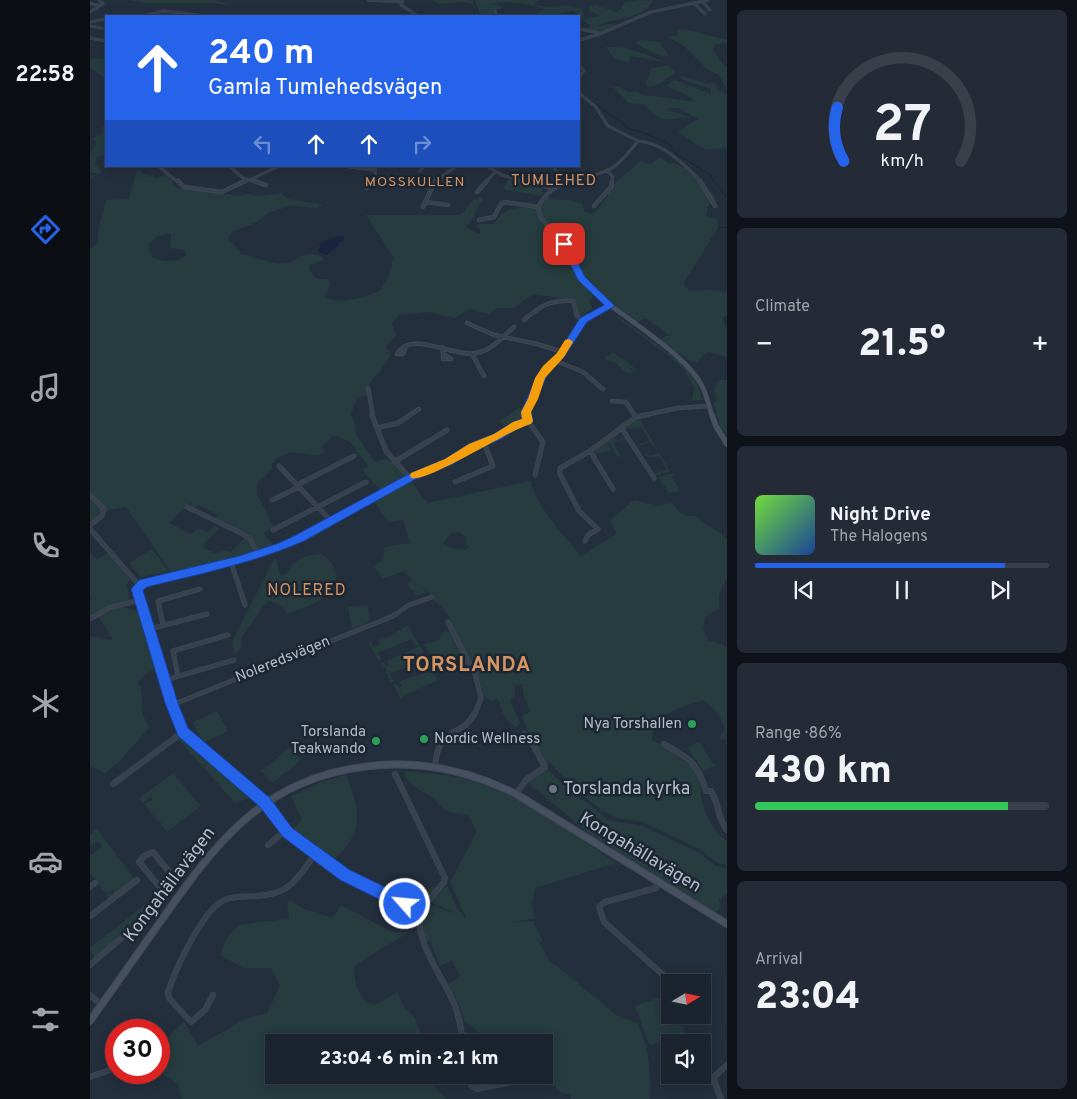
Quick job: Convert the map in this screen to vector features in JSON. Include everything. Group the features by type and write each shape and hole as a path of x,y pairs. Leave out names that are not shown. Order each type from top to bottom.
{"street":[{"path":"90,12 103,2 99,0"},
{"path":"368,0 402,1 402,6 416,15"},
{"path":"580,40 651,12 708,0"},
{"path":"702,2 710,10"},
{"path":"90,3 100,6"},
{"path":"695,4 704,14"},
{"path":"148,15 166,11 199,15"},
{"path":"90,22 105,19"},
{"path":"90,26 105,29"},
{"path":"580,30 600,33"},
{"path":"90,38 105,41"},
{"path":"580,65 584,71 580,77"},
{"path":"580,94 595,106 608,126 638,141 649,142 666,150 697,177 715,206"},
{"path":"638,141 618,164 608,172 564,182 554,188 543,198 538,207 541,218 567,248 581,278 599,297 687,365 701,384 716,426 727,444"},
{"path":"160,167 168,172 180,185 190,188 224,191 246,179 276,167"},
{"path":"230,167 235,173 246,179 266,185"},
{"path":"348,167 375,170"},
{"path":"367,188 375,176 376,167"},
{"path":"420,171 423,167"},
{"path":"424,206 435,181 455,167"},
{"path":"488,167 508,178 526,180 554,188"},
{"path":"554,167 564,182"},
{"path":"477,192 495,172"},
{"path":"594,206 612,184 613,177 608,172"},
{"path":"425,202 448,205"},
{"path":"479,220 491,219 500,212 501,204 505,202 538,207"},
{"path":"524,320 548,302 558,300 573,301 577,316 584,320"},
{"path":"535,475 543,442 528,421 526,412 533,399 537,384 544,372 563,352 584,320 610,306"},
{"path":"467,323 489,334 537,344 563,352"},
{"path":"406,346 426,344 458,353 472,354 489,350 514,327"},
{"path":"442,348 442,354"},
{"path":"472,354 484,376"},
{"path":"556,361 582,372 603,389"},
{"path":"368,388 370,406 385,450 410,478"},
{"path":"612,401 625,401 636,417"},
{"path":"585,540 588,535 598,529 579,511 559,471 562,466 590,451 636,417 678,408 708,406"},
{"path":"378,428 392,425 419,409"},
{"path":"139,585 231,562 300,538 410,478 449,462 498,436 516,424 528,421"},
{"path":"621,427 654,478"},
{"path":"394,462 447,430"},
{"path":"456,482 493,466 484,442"},
{"path":"590,451 613,489"},
{"path":"272,500 354,456"},
{"path":"279,466 331,521"},
{"path":"273,530 366,482"},
{"path":"90,495 104,509 102,516 90,525"},
{"path":"186,506 243,534 250,539 258,554"},
{"path":"90,529 139,585"},
{"path":"231,562 245,605"},
{"path":"139,585 137,589 140,600 172,705 183,732 265,802 286,830 316,853 345,875 419,912"},
{"path":"163,625 158,601 200,589"},
{"name":"Noleredsvägen","path":"172,705 394,615 409,605 432,597"},
{"path":"90,618 109,608 140,600"},
{"path":"149,629 207,614"},
{"path":"435,768 437,749 441,740 469,723 481,698 474,674 448,622"},
{"path":"178,676 173,651 228,635"},
{"path":"165,680 234,660"},
{"path":"113,784 183,732"},
{"path":"516,794 526,780 545,767 534,746 524,734"},
{"path":"664,744 687,758 698,769 703,776 706,790 711,791 714,795 719,821 727,830"},
{"name":"Kongahällavägen","path":"90,1021 206,858 224,836 265,802 293,786 344,770 392,764 435,768 480,778 516,794 727,924"},
{"path":"395,774 445,878 444,882 419,912 418,922 425,948 453,1002 462,1034"},
{"path":"268,845 286,830"},
{"path":"90,965 140,924 154,908 174,878 152,852 144,856 139,862 164,892"},
{"path":"213,995 205,1010 191,1022 169,998 168,992 193,938 212,908 226,898 275,893 287,889 316,853"},
{"path":"90,916 137,880"},
{"path":"658,882 656,888 605,902 599,907 604,922 663,974"},
{"path":"90,887 95,883"},
{"path":"90,995 102,1005"},
{"path":"722,1099 713,1078 727,1065"},
{"path":"90,1077 105,1072"},
{"path":"471,1084 477,1089 502,1084"}],"green space":[{"path":"128,0 214,0 233,5 145,3"},
{"path":"434,0 539,0 535,4 548,7 576,7 583,10 583,17 580,18 580,15 573,11 556,15 534,15 546,8 522,3 496,3 487,6 496,4 503,7 494,11 493,14 484,15 475,15 477,11 473,4 464,2 438,4"},
{"path":"653,1 642,12 597,26 607,24 620,25 615,27 597,31 583,29 590,27 590,25 582,20 599,16 590,12 590,7 596,5 616,12 621,9 625,2"},
{"path":"677,30 690,30 727,39 727,43 715,45 713,48 720,61 727,67 727,90 719,75 707,69 685,47 669,37 678,35"},
{"path":"640,40 659,42 669,56 651,52 635,42"},
{"path":"606,47 636,51 664,62 630,56 630,62 614,59"},
{"path":"105,58 105,78 90,68 90,59"},
{"path":"670,66 675,72 659,84 648,87 645,84 652,68"},
{"path":"683,76 707,84 714,82 719,91 727,93 727,148 706,150 678,132 698,119 679,108 667,108 688,117 663,119 654,114 644,104 629,103 613,87 620,87 628,92 635,91 644,95 696,102 687,95 666,86 674,80 711,94 711,89 678,78"},
{"path":"102,127 104,127 105,155 97,157 95,164 102,173 90,178 90,176 99,174 90,172 90,155 96,142 93,138 101,134"},
{"path":"660,157 669,164 676,163 703,182 714,195 715,201 708,206 706,217 717,218 718,228 683,284 690,291 711,290 727,292 727,315 722,318 727,329 727,357 707,352 697,362 689,360 657,340 669,335 646,318 634,323 591,287 584,286 593,296 590,301 592,309 582,316 578,314 574,300 533,294 514,308 498,308 488,314 470,309 455,318 428,312 399,315 392,323 396,335 386,347 391,354 367,387 367,396 357,398 351,414 356,426 355,432 374,462 388,459 411,480 427,503 531,481 533,490 544,510 581,556 617,534 610,520 634,500 657,506 672,503 682,514 696,516 727,539 727,579 719,595 719,608 705,617 703,629 708,640 727,646 727,739 719,739 725,729 717,713 704,700 670,712 662,717 656,723 652,740 666,747 700,773 701,797 704,808 718,834 727,840 727,865 719,864 702,851 643,822 617,818 603,811 576,791 550,763 545,764 542,752 540,752 529,735 522,716 530,712 522,684 515,686 515,695 510,701 520,723 516,728 505,716 500,702 496,699 491,702 484,695 474,666 460,664 457,666 458,673 449,670 446,674 441,673 424,644 439,640 443,632 454,631 448,614 428,591 415,584 428,592 418,595 414,594 414,590 411,590 407,583 412,581 405,571 383,578 374,567 383,559 384,547 410,543 403,520 388,522 374,502 384,495 362,470 368,466 350,442 337,436 332,437 322,446 325,453 312,455 294,453 280,457 272,464 272,469 257,485 257,494 274,527 263,533 275,547 213,566 172,574 126,507 108,510 103,518 90,526 90,249 97,244 106,200 129,199 137,170 157,179 166,174 177,188 238,196 281,193 289,199 323,205 317,208 292,206 272,211 255,223 232,232 228,238 240,251 240,254 269,262 287,263 306,254 324,257 323,260 310,265 309,270 318,279 328,279 330,285 325,297 332,300 346,301 380,291 388,277 394,258 366,215 459,215 480,196 484,198 466,227 479,234 481,232 477,226 478,224 494,224 508,210 539,209 547,197 579,203 583,205 584,211 591,214 600,207 615,184 639,161 651,164","holes":["171,234 170,248 185,250 186,256 170,261 153,258 149,244 157,237","191,502 191,507 194,508 199,505 218,515 216,518 249,534 231,552 223,550 215,553 203,548 204,543 220,529 215,526 207,532 198,528 191,534 169,523","460,532 466,537 465,542 469,546 466,550 451,548 443,543 451,534"]},
{"path":"509,179 543,187 541,191 544,194 541,196 503,189"},
{"path":"618,316 684,365 696,380 703,400 692,400 694,388 684,369 616,317"},
{"path":"613,353 637,370 631,368 633,372 627,373 614,362 606,360 605,357"},
{"path":"719,380 727,380 727,436 720,426 714,404 717,399 714,388"},
{"path":"519,407 523,411 523,420 507,427 499,422"},
{"path":"636,420 640,420 670,471 655,476 651,474 667,470 659,456 646,457 645,454 648,453 649,456 657,454 658,451 650,442 640,446 639,444 650,441 641,427 624,429"},
{"path":"619,431 623,434 620,433 615,438 618,440 624,437 627,439 613,442 621,456 617,457 609,442 607,443 612,450 595,454 595,450"},
{"path":"673,474 674,476 672,477 680,491 669,493 658,477"},
{"path":"152,549 169,572 141,577 129,563"},
{"path":"90,553 97,560 108,553 130,579 127,584 130,601 109,606 90,616 90,600 92,598 90,597"},
{"path":"320,554 330,561 335,571 336,582 329,593 309,606 286,613 283,607 268,600 241,638 241,649 234,655 232,642 274,559 277,560 281,575 287,574 292,565 300,559"},
{"path":"367,606 370,617 368,622 352,629 348,607"},
{"path":"120,607 139,611 156,668 138,682 144,716 150,727 118,763 105,773 90,766 90,636 111,640 112,638 98,616"},
{"path":"408,626 419,644 416,646 412,639 380,652 378,654 381,660 379,661 368,642 370,641 373,647 379,645 378,641 397,633 397,631 402,631 401,628"},
{"path":"420,646 432,665 428,666 424,659 391,673 390,675 394,681 391,682 385,671 387,670 385,667 383,668 381,663 383,662 386,666 389,665 387,661"},
{"path":"425,671 433,672 438,680 400,698 393,685 396,683 399,688 402,686 399,682 418,676"},
{"path":"217,711 228,731 203,743 193,722"},
{"path":"180,738 247,794 249,798 235,803 178,739"},
{"path":"699,742 715,766 703,771 687,747"},
{"path":"289,748 301,760 272,783 261,771"},
{"path":"547,769 573,794 588,803 608,820 643,826 700,853 716,866 727,868 727,894 719,899 721,908 715,913 591,835 529,784 528,782"},
{"path":"403,771 457,777 500,791 540,812 616,863 535,888 532,903 534,919 505,922 533,921 543,942 539,941 549,960 618,1016 638,1023 645,1043 648,1060 650,1099 571,1099 570,1095 560,1092 552,1084 553,1034 481,1034 465,1022 459,1004 448,984 460,977 452,960 440,966 430,941 426,942 421,914 430,905 457,914 431,902 447,885 457,908 464,916 459,915 466,917 450,882 476,833 470,819 462,814 453,813 442,808 433,798 409,782"},
{"path":"173,773 201,806 167,832 160,823 162,820 159,822 152,815 155,812 152,814 144,804 152,800 151,797 143,803 139,798"},
{"path":"346,775 355,800 357,821 350,841 332,861 293,829 302,819 291,796 319,783"},
{"path":"97,829 135,879 110,899 107,896 114,891 113,889 107,895 90,873 90,856 102,847 98,841 90,847 90,835"},
{"path":"434,886 435,888 422,903 415,904 404,900"},
{"path":"160,893 142,919 95,958 90,951 91,947"},
{"path":"291,900 301,908 333,918 341,905 392,932 409,932 355,965 355,980 358,990 367,1003 376,1004 397,993 403,1005 415,1018 420,1034 265,1034 265,1084 434,1084 446,1099 182,1099 178,1084 170,1079 170,1035 184,1021 198,1046 245,1019 267,1013 280,986 271,968 244,968 220,955 226,939 238,925 289,919 287,903"},
{"path":"661,997 661,1024 682,1024 686,1033 661,1034 661,1042 652,1045 649,1044 635,1006"}],"water":[{"path":"339,236 345,238 343,241 338,242 340,244 327,255 318,252 319,243"}],"waterway":[{"path":"473,0 479,13 477,15"},
{"path":"581,93 630,129 642,132 669,144 674,152 710,175 727,198"},
{"path":"718,227 727,228"}],"slow traffic":[{"path":"415,475 449,462 473,447 498,436 516,424 528,421 526,412 536,392 540,378 547,368 561,355 569,342"}],"place":[{"name":"Nya Torshallen","path":"692,724"},
{"name":"Nordic Wellness","path":"424,739"},
{"name":"Torslanda Teakwando","path":"376,741"},
{"name":"Torslanda kyrka","path":"553,789"}],"district":[{"name":"TUMLEHED","path":"554,181"},
{"name":"MOSSKULLEN","path":"415,182"},
{"name":"NOLERED","path":"307,591"},
{"name":"TORSLANDA","path":"467,666"}],"route":[{"path":"405,904 345,875 288,832 265,802 183,732 172,703 137,589 143,583 172,578 240,560 283,546 410,478 449,462 473,447 498,436 516,424 528,421 526,412 544,372 561,355 584,320 610,306 592,291 581,278 564,244"}]}
